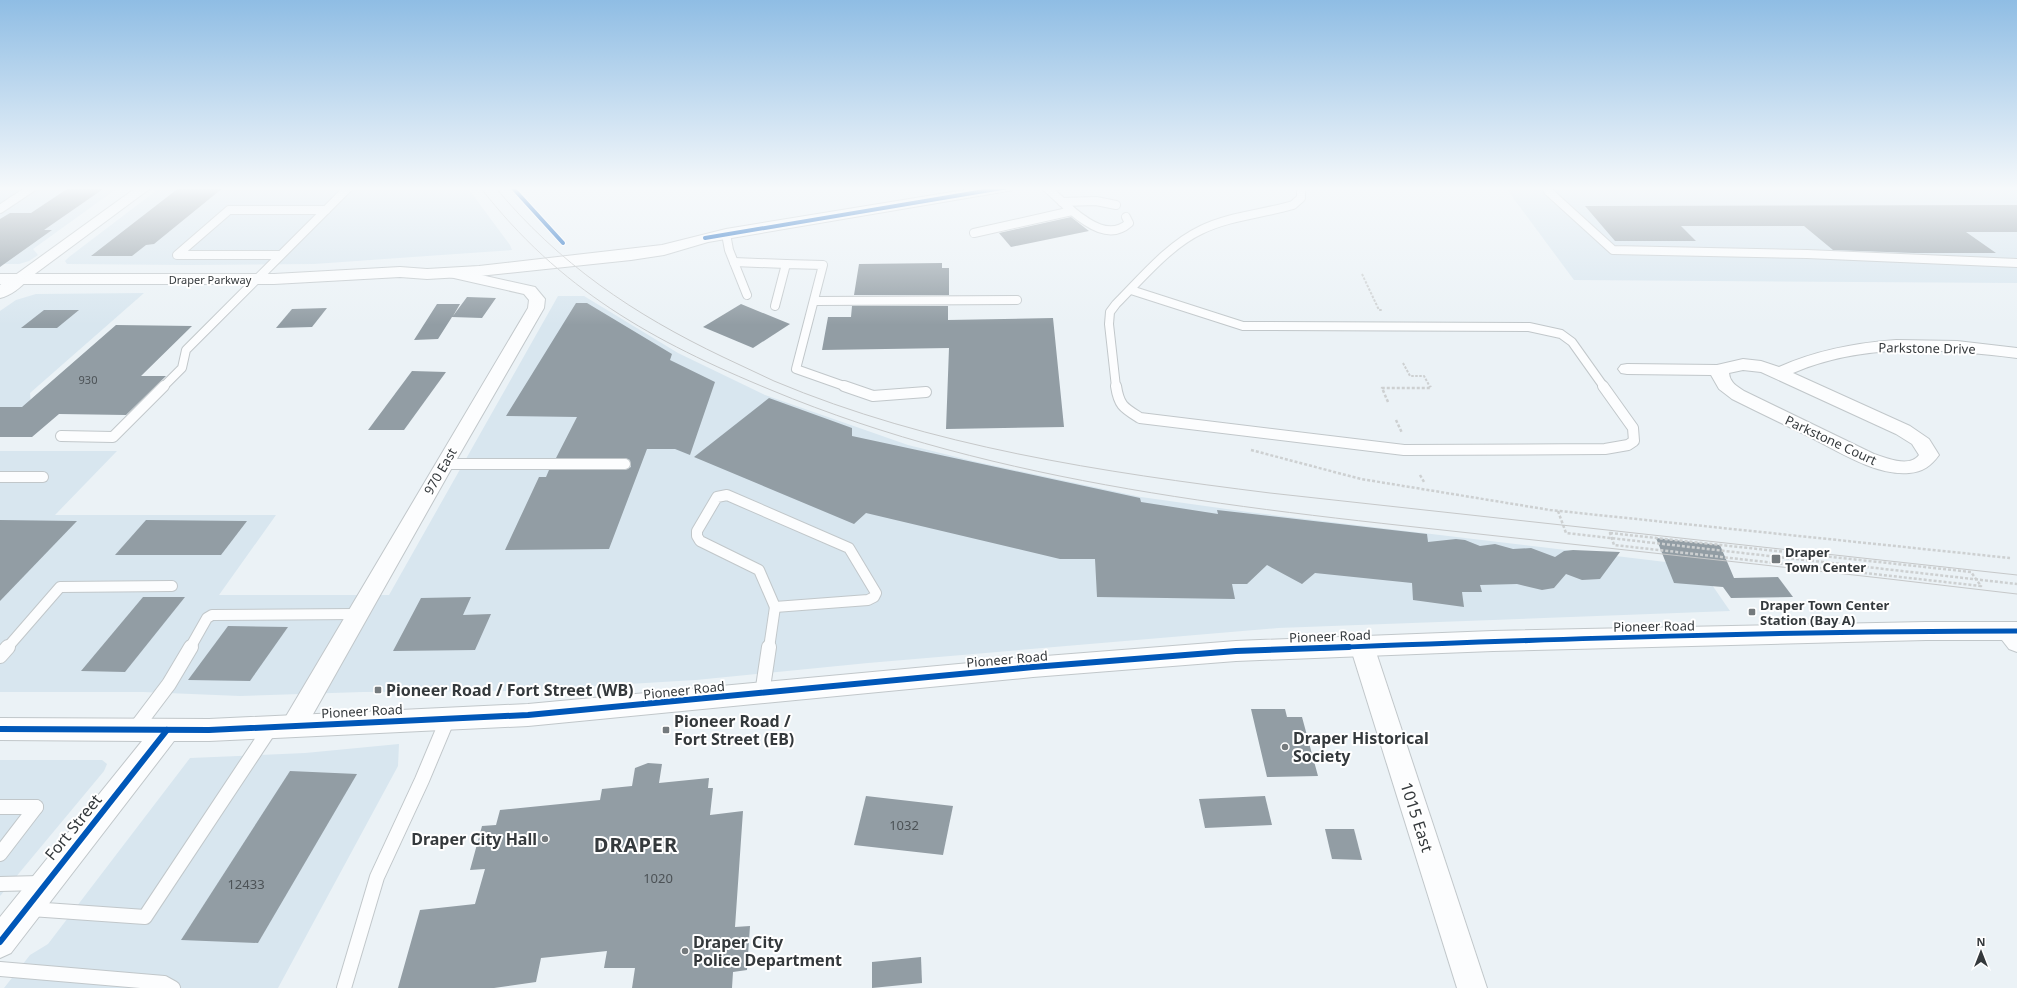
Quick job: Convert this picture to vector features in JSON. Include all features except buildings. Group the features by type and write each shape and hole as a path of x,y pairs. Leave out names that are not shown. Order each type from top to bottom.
{"street":[{"path":"0,293 82,233"},
{"name":"Draper Parkway","path":"0,279 255,279 400,272 427,274 450,273 630,255 664,250 705,238 731,233"},
{"name":"Draper Parkway","path":"400,272 434,264 666,237 705,238"},
{"name":"970 East","path":"283,725 358,614 536,308 537,299 533,293 522,287 450,273"},
{"name":"Parkstone Drive","path":"1780,374 1798,363 1820,356 1872,347 1940,345 2017,353"},
{"path":"1627,369 1720,370 1733,365 1743,364 1767,368 1780,374"},
{"name":"Parkstone Court","path":"1720,370 1720,380 1726,387 1738,395 1867,458 1901,467 1915,467 1925,462 1929,455 1926,447 1918,439 1780,374"},
{"name":"Pioneer Road","path":"0,728 209,730 283,725 528,715 1170,655 1362,646 1894,632 2013,635"},
{"name":"1015 East","path":"1362,646 1472,988"},
{"name":"Fort Street","path":"0,942 167,730"}],"lane":[{"path":"202,233 176,255 280,255"},
{"path":"61,436 113,437 182,368 186,350 302,233"},
{"path":"1131,290 1243,326 1529,327 1561,334 1572,342 1633,428 1634,441 1628,445 1605,450 1404,450 1140,418 1125,409 1118,400 1109,324 1110,312 1131,290 1184,239 1193,233"},
{"path":"1594,233 1613,250 1806,254 2017,263"},
{"path":"726,234 729,250 747,295"},
{"path":"734,262 823,265 815,302 796,369 873,396 926,392"},
{"path":"775,306 786,264"},
{"path":"815,302 1017,300"},
{"path":"444,464 625,464"},
{"path":"0,477 43,477"},
{"path":"762,694 775,607 759,570 700,541 697,536 697,531 717,497 727,495 849,548 876,593 874,597 868,600 775,607"},
{"path":"0,656 60,587 172,586"},
{"path":"135,730 169,684 207,618 212,615 358,614"},
{"path":"344,988 356,953 368,902 377,877 386,854 426,771 448,718"},
{"path":"25,909 145,917 283,725"},
{"path":"0,807 36,806 0,854"},
{"path":"0,884 45,883"},
{"path":"0,969 164,983 174,988"}],"path":[{"path":"1362,274 1379,310 1387,310"},
{"path":"1388,402 1382,388 1431,388 1424,376 1410,376 1403,363"},
{"path":"1396,420 1405,439"},
{"path":"1244,448 1361,479 1558,510 2010,558"},
{"path":"1420,475 1424,482"},
{"path":"1558,510 1566,533 2017,584"},
{"path":"1610,533 1971,572 1981,586 1614,545 1612,538 1610,533"}],"shaded area":[{"path":"0,233 55,233 33,249 38,255 29,261 19,264 0,264"},
{"path":"100,233 501,233 512,250 314,264 67,264 65,261"},
{"path":"1539,233 2017,233 2017,283 1574,280"},
{"path":"144,293 30,393 31,404 0,436 0,311 16,300 36,294"},
{"path":"558,296 584,296 678,353 765,395 908,445 973,461 1141,497 1248,512 1699,566 1730,611 1278,628 868,663 696,680 511,691 363,692 240,696 143,692 0,692 0,451 117,451 55,515 276,515 219,595 389,595"},
{"path":"399,744 398,766 278,988 4,988 30,955 48,944 190,758 305,753"},
{"path":"0,760 102,760 107,764 104,771 0,896"}],"tram line":[{"path":"521,233 542,255 576,284 611,309 687,352 771,390 858,423 947,450 1037,471 1128,489 1220,503 1405,526 1822,571 2017,594"},
{"path":"538,233 599,285 628,305 690,341 774,381 833,404 956,440 1081,466 1207,485 2017,575"}],"cycle path":[{"path":"554,233 563,243"},
{"path":"705,238 734,233"},
{"path":"0,729 209,730 528,715 1033,667 1236,651 1493,641 1926,631 2017,631"},
{"path":"0,942 167,730"}],"place":[{"name":"Draper Town Center","path":"1776,559"},
{"name":"Draper Town Center Station (Bay A)","path":"1752,612"},
{"name":"Pioneer Road / Fort Street (WB)","path":"378,690"},
{"name":"Pioneer Road / Fort Street (EB)","path":"666,730"},
{"name":"Draper Historical Society","path":"1285,747"},
{"name":"Draper City Hall","path":"545,839"},
{"name":"Draper City Police Department","path":"685,951"}],"district":[{"name":"DRAPER","path":"636,844"}]}
